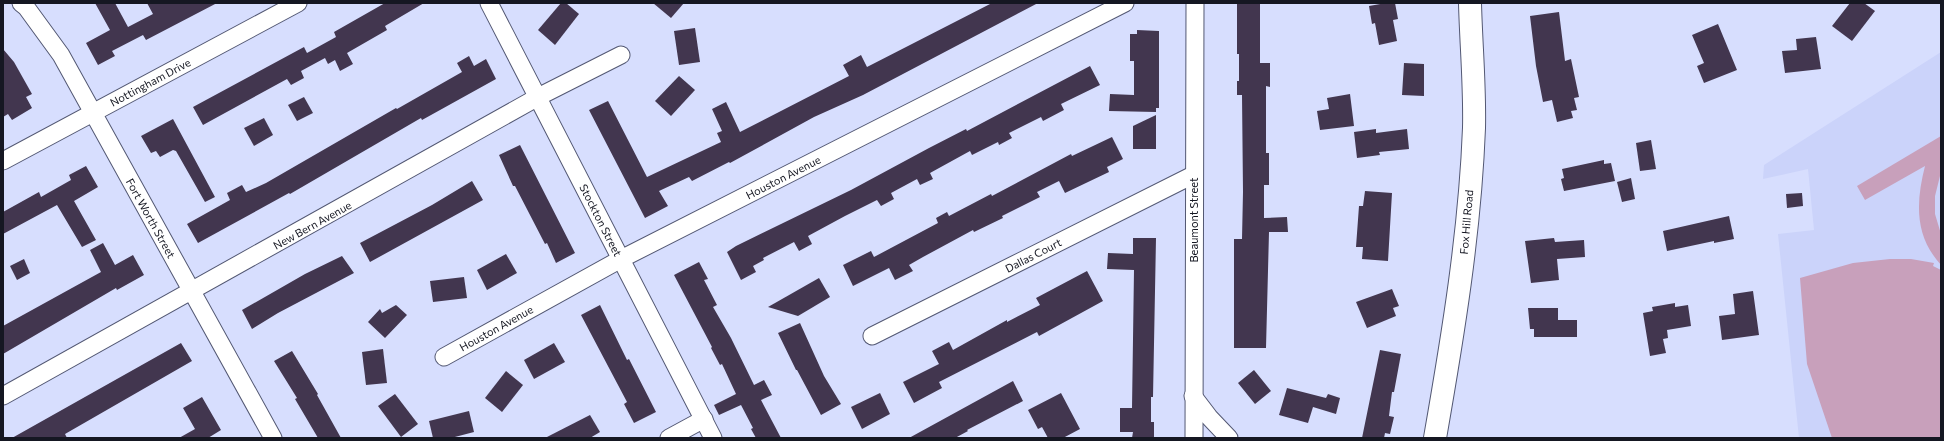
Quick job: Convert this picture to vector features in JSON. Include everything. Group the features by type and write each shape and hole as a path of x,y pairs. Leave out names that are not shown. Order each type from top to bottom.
{"main road":[{"name":"Fox Hill Road","path":"1435,438 1457,312 1466,237 1474,126 1470,3"}],"street":[{"name":"Fort Worth Street","path":"20,3 26,7 61,55 273,438"},
{"name":"Nottingham Drive","path":"3,161 298,3"},
{"name":"Stockton Street","path":"489,3 713,438"},
{"name":"Houston Avenue","path":"444,357 621,259 1125,3"},
{"name":"Beaumont Street","path":"1194,438 1195,3"},
{"name":"New Bern Avenue","path":"3,396 192,292 538,97 621,55"},
{"name":"Dallas Court","path":"872,336 1194,175"},
{"path":"1193,396 1209,417 1229,438"},
{"path":"669,438 704,419"}],"shaded area":[{"path":"1941,52 1941,438 1799,438 1778,234 1814,230 1808,169 1763,179 1764,165"},
{"path":"1941,136 1941,172 1935,196 1935,214 1941,234 1941,265 1932,254 1926,242 1920,218 1920,192 1925,166 1865,200 1857,186"},
{"path":"1890,259 1911,259 1934,263 1933,266 1941,270 1941,438 1832,438 1807,364 1800,278 1853,263"}],"building":[{"path":"95,3 115,3 128,27 153,14 147,3 217,3 146,40 143,35 112,51 115,56 98,65 86,43 110,30"},
{"path":"385,3 424,3 385,26 387,30 347,53 353,64 340,71 335,60 328,64 325,58 301,71 304,78 291,85 287,79 203,125 193,107 304,47 307,53 336,37 334,32"},
{"path":"561,3 566,3 579,14 555,45 538,30"},
{"path":"653,3 684,3 671,18"},
{"path":"992,3 1038,3 863,95 814,117 730,163 729,162 692,181 689,177 659,191 668,206 645,218 589,110 608,101 647,177 721,142 717,133 722,131 712,109 726,102 740,132 849,76 843,65 861,55 867,67"},
{"path":"1237,3 1260,3 1260,63 1270,63 1270,87 1266,86 1266,153 1269,153 1269,185 1264,185 1264,218 1287,217 1288,232 1269,232 1266,348 1234,348 1234,239 1242,239 1243,192 1242,95 1237,95 1237,81 1239,81 1239,54 1237,54"},
{"path":"1395,3 1398,19 1393,20 1397,41 1379,45 1375,23 1372,24 1369,6"},
{"path":"1850,3 1864,3 1875,11 1852,41 1832,26"},
{"path":"1559,12 1565,61 1571,59 1579,97 1574,98 1577,110 1571,111 1573,118 1557,122 1552,100 1543,102 1536,66 1530,16"},
{"path":"1718,24 1737,70 1704,83 1697,66 1704,63 1692,35"},
{"path":"695,28 700,62 679,65 674,31"},
{"path":"1137,30 1159,31 1159,108 1156,108 1156,112 1109,111 1110,94 1134,95 1134,61 1130,61 1130,34 1137,34"},
{"path":"1816,37 1821,69 1785,73 1782,51 1797,50 1796,39"},
{"path":"3,49 14,62 32,94 26,97 32,108 12,120 8,114 3,117"},
{"path":"469,56 474,66 486,59 496,79 422,120 421,118 290,194 289,193 198,243 187,224 230,200 227,193 242,185 246,192 266,183 396,108 397,109 462,72 457,63"},
{"path":"1404,63 1424,64 1424,96 1402,95"},
{"path":"1090,66 1100,85 1061,104 1064,110 1043,121 1041,117 1009,133 1012,138 999,145 998,142 972,155 970,151 930,173 933,179 920,185 917,179 891,193 894,199 881,206 877,200 845,216 808,236 812,244 799,251 794,242 763,258 764,260 753,266 756,272 741,280 727,252 736,246 851,190 929,148 966,129 967,131"},
{"path":"679,76 695,90 671,116 655,101"},
{"path":"1350,94 1354,126 1320,130 1317,111 1329,109 1327,98"},
{"path":"304,97 313,113 297,121 288,105"},
{"path":"1156,115 1156,149 1133,149 1133,126"},
{"path":"264,118 273,135 254,146 244,128"},
{"path":"173,119 215,197 205,202 176,151 173,150 160,157 156,151 151,153 141,136"},
{"path":"1376,129 1376,133 1407,129 1409,149 1379,152 1380,155 1357,158 1354,132"},
{"path":"1112,137 1123,159 1107,167 1109,172 1065,193 1059,181 1037,192 1040,197 1002,216 1003,218 974,232 973,230 909,265 913,271 895,280 889,268 853,286 843,265 871,251 874,257 938,223 936,218 947,212 949,216 991,194 992,196 1071,154 1072,156"},
{"path":"1651,140 1656,169 1640,171 1636,143"},
{"path":"520,145 575,253 556,263 547,243 545,244 515,186 513,186 499,155"},
{"path":"1604,160 1604,164 1611,163 1615,181 1564,191 1561,179 1564,178 1562,169"},
{"path":"86,166 98,187 74,201 96,240 82,247 57,205 3,234 3,212 39,192 41,197 71,180 69,175"},
{"path":"1631,178 1635,199 1622,202 1617,182"},
{"path":"472,181 483,200 370,262 360,243 432,205"},
{"path":"1365,191 1392,193 1388,261 1362,259 1363,247 1356,247 1359,206 1363,206"},
{"path":"1802,193 1803,206 1787,208 1786,194"},
{"path":"1729,216 1734,239 1714,243 1714,241 1667,251 1663,231"},
{"path":"1133,238 1156,238 1153,397 1151,397 1151,422 1154,422 1154,438 1132,438 1133,432 1120,432 1120,408 1132,408 1134,270 1107,269 1108,253 1133,254"},
{"path":"1554,238 1555,242 1584,240 1585,257 1557,259 1559,280 1531,283 1525,241"},
{"path":"103,243 115,265 133,255 144,275 117,290 116,288 3,354 3,326 101,272 90,250"},
{"path":"506,254 517,273 487,290 477,270"},
{"path":"342,256 354,273 278,313 252,329 242,310 305,274"},
{"path":"24,259 30,273 17,280 10,266"},
{"path":"699,262 708,279 704,280 717,305 713,307 731,338 754,385 764,380 772,395 761,400 781,438 756,438 751,429 753,428 741,405 719,415 714,405 736,394 722,364 720,365 674,275"},
{"path":"1087,271 1103,301 1039,336 1037,332 939,382 942,388 914,403 903,382 939,364 932,351 949,342 953,350 1007,320 1007,322 1040,305 1036,298"},
{"path":"464,277 467,298 433,302 430,281"},
{"path":"819,278 830,297 798,316 768,307"},
{"path":"1392,289 1399,306 1393,308 1396,316 1367,328 1356,302"},
{"path":"1753,291 1759,335 1722,340 1719,316 1735,314 1733,294"},
{"path":"1675,303 1675,307 1688,305 1691,326 1667,330 1668,338 1663,339 1666,353 1650,356 1643,313 1653,311 1652,307"},
{"path":"396,305 407,315 385,338 368,322 380,309 382,313"},
{"path":"600,305 627,360 629,359 656,412 634,423 624,404 627,402 581,315"},
{"path":"1528,308 1558,308 1558,320 1577,320 1577,337 1534,337 1534,329 1530,329"},
{"path":"800,323 824,376 841,404 821,415 796,370 778,333"},
{"path":"181,343 192,361 65,434 67,438 12,438"},
{"path":"554,343 565,362 534,379 524,360"},
{"path":"383,349 387,383 366,385 362,352"},
{"path":"1380,350 1401,354 1394,392 1392,392 1389,416 1394,417 1390,434 1385,433 1384,438 1362,438"},
{"path":"292,351 318,394 317,395 341,438 318,438 295,399 297,398 274,361"},
{"path":"1254,370 1271,391 1255,404 1238,383"},
{"path":"506,371 523,385 502,412 485,398"},
{"path":"1013,381 1023,401 967,430 968,431 955,438 909,438"},
{"path":"1287,388 1326,398 1328,394 1340,398 1336,414 1313,407 1308,423 1279,415"},
{"path":"880,393 890,414 862,429 851,407"},
{"path":"1061,393 1080,429 1063,438 1048,438 1042,427 1038,429 1028,410"},
{"path":"395,394 418,424 401,437 378,406"},
{"path":"202,397 221,430 208,438 179,438 195,429 183,408"},
{"path":"469,411 474,432 451,438 433,438 429,421"},
{"path":"590,415 600,432 590,438 545,438"}]}
